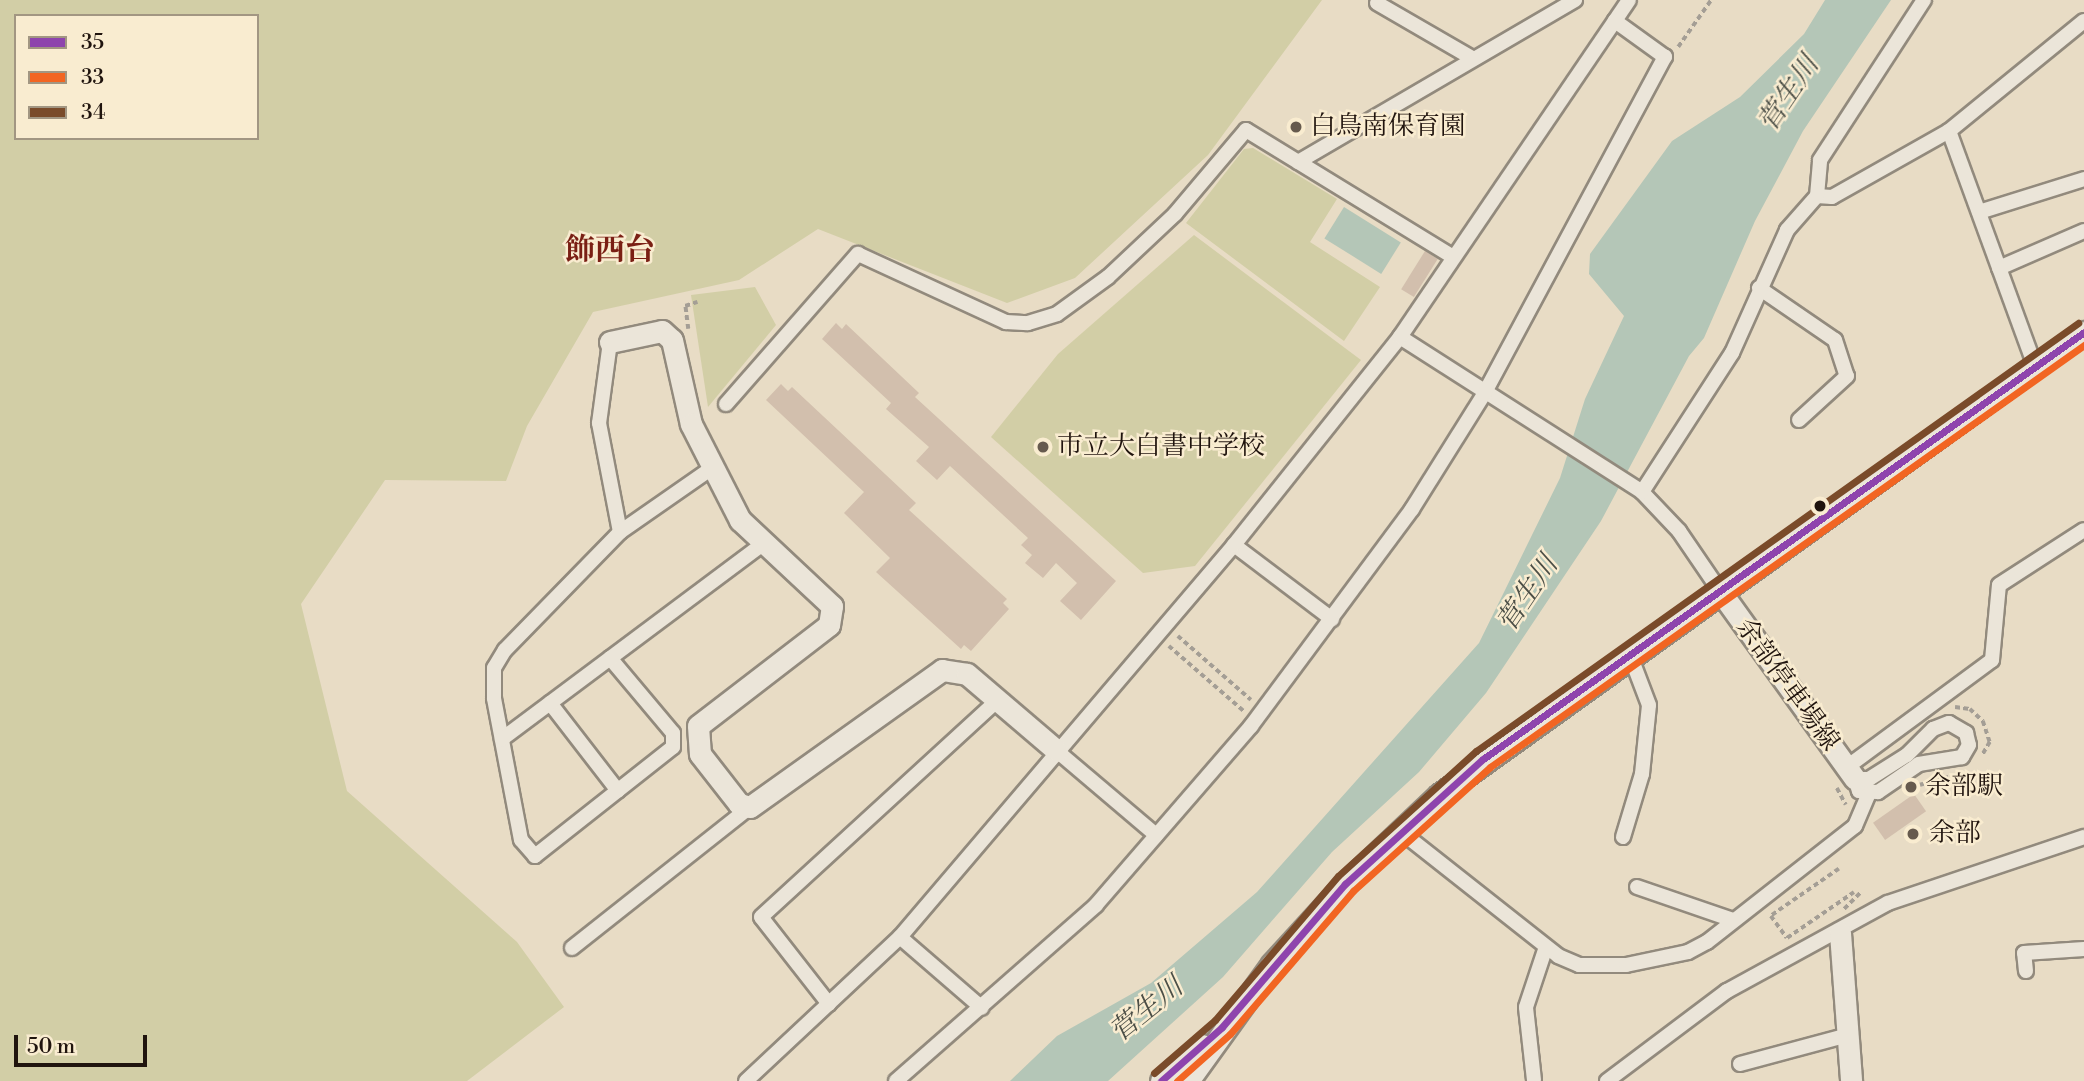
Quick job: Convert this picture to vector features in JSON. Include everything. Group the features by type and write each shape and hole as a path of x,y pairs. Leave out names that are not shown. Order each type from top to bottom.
{"main road":[{"path":"610,342 662,331 672,340 691,424 740,520 763,544 825,596 834,617 698,726 700,754 739,804 750,807 942,670 967,674 1056,751"},
{"path":"1188,1081 1222,1027 1306,926 1399,831 1483,759 2084,331"},
{"name":"余部停車場線","path":"1720,591 1856,780"},
{"path":"1840,933 1852,1081"},
{"path":"1161,1081 1222,1027"}],"street":[{"path":"746,1081 900,937 1234,545 1400,337 1629,0"},
{"path":"1637,489 1732,353 1787,230 1817,196 1821,160 1924,0"},
{"path":"1298,162 1562,2"},
{"path":"1377,3 1470,57"},
{"path":"896,1081 982,1009 1096,905 1259,715 1412,509 1489,398 1665,57 1615,21"},
{"path":"1817,196 1832,197 1949,131 2084,21"},
{"path":"726,404 858,254 1006,322 1028,323 1057,314 1108,277 1175,214 1246,130 1453,257"},
{"path":"1949,131 2035,366"},
{"path":"1979,212 2084,179"},
{"path":"1999,268 2084,231"},
{"path":"1759,288 1835,340 1847,376 1799,419"},
{"path":"1400,337 1489,398 1637,489 1679,531 1720,591"},
{"path":"610,342 599,423 620,532"},
{"path":"610,658 673,733 673,747 535,856 521,840 502,739 494,668 620,532 712,468"},
{"path":"1399,831 1546,947 1579,965 1626,965 1688,952 1855,826 1856,780 1992,660 1999,585 2084,530"},
{"path":"502,739 763,544"},
{"path":"1234,545 1332,619"},
{"path":"1623,836 1642,774 1649,705 1630,654"},
{"path":"828,1004 761,917 998,700"},
{"path":"551,703 618,791"},
{"path":"1856,780 1870,779 1907,755 1933,729 1949,723 1966,733 1969,745 1962,757 1919,764 1856,780"},
{"path":"1056,751 1156,835"},
{"path":"572,948 750,807"},
{"path":"1607,1081 1727,991 1931,884 2084,837"},
{"path":"1637,887 1732,920"},
{"path":"900,937 982,1009"},
{"path":"1534,1080 1526,1007 1546,947"},
{"path":"2026,971 2024,953 2084,949"},
{"path":"1740,1064 1848,1035"}],"path":[{"path":"1665,57 1681,44 1711,0"},
{"path":"1161,630 1259,715"},
{"path":"1161,630 1259,715"},
{"path":"1839,869 1771,916 1787,938 1854,892"}],"shaded area":[{"path":"0,0 1322,0 1208,155 1075,278 1007,303 818,229 739,280 593,312 527,426 506,481 385,480 301,604 347,791 517,942 564,1007 467,1081 0,1081"},
{"path":"1253,148 1337,199 1310,242 1380,287 1344,341 1186,223 1244,149"},
{"path":"1194,235 1361,360 1195,566 1143,573 991,437 1058,354"},
{"path":"755,287 776,325 708,407 691,295"}],"water":[{"name":"菅生川","path":"1825,0 1891,0 1803,131 1755,221 1704,338 1689,356 1601,521 1486,693 1419,772 1332,852 1223,977 1108,1081 1010,1081 1057,1036 1151,983 1257,892 1479,643 1560,478 1585,399 1624,316 1589,274 1590,254 1672,141 1740,97 1804,34"},
{"path":"1344,207 1401,243 1381,274 1324,238"}],"building":[{"path":"1425,251 1438,259 1414,297 1401,289"},
{"path":"836,323 842,329 846,324 919,393 915,397 1116,581 1081,620 1060,601 1077,583 1056,563 1043,578 1025,563 1032,555 1021,545 1028,538 950,466 937,480 916,461 929,447 886,409 891,403 822,339"},
{"path":"781,384 788,391 792,387 916,503 909,510 1007,599 1003,603 1009,609 971,651 964,645 961,649 876,572 890,558 844,513 864,492 766,400"},
{"path":"1914,794 1926,811 1885,840 1873,823"}],"transit line":[{"name":"34","path":"1154,1073 1215,1020 1338,876 1476,751 2078,323"},
{"name":"35","path":"1161,1081 1222,1027 1345,884 1483,759 2084,332"},
{"name":"33","path":"1177,1081 1230,1034 1353,891 1490,767 2084,345"}],"place":[{"name":"白鳥南保育園","path":"1296,127"},
{"name":"市立大白書中学校","path":"1043,447"},
{"name":"余部駅","path":"1911,787"},
{"name":"余部","path":"1913,834"}],"district":[{"name":"飾西台","path":"610,250"}]}
